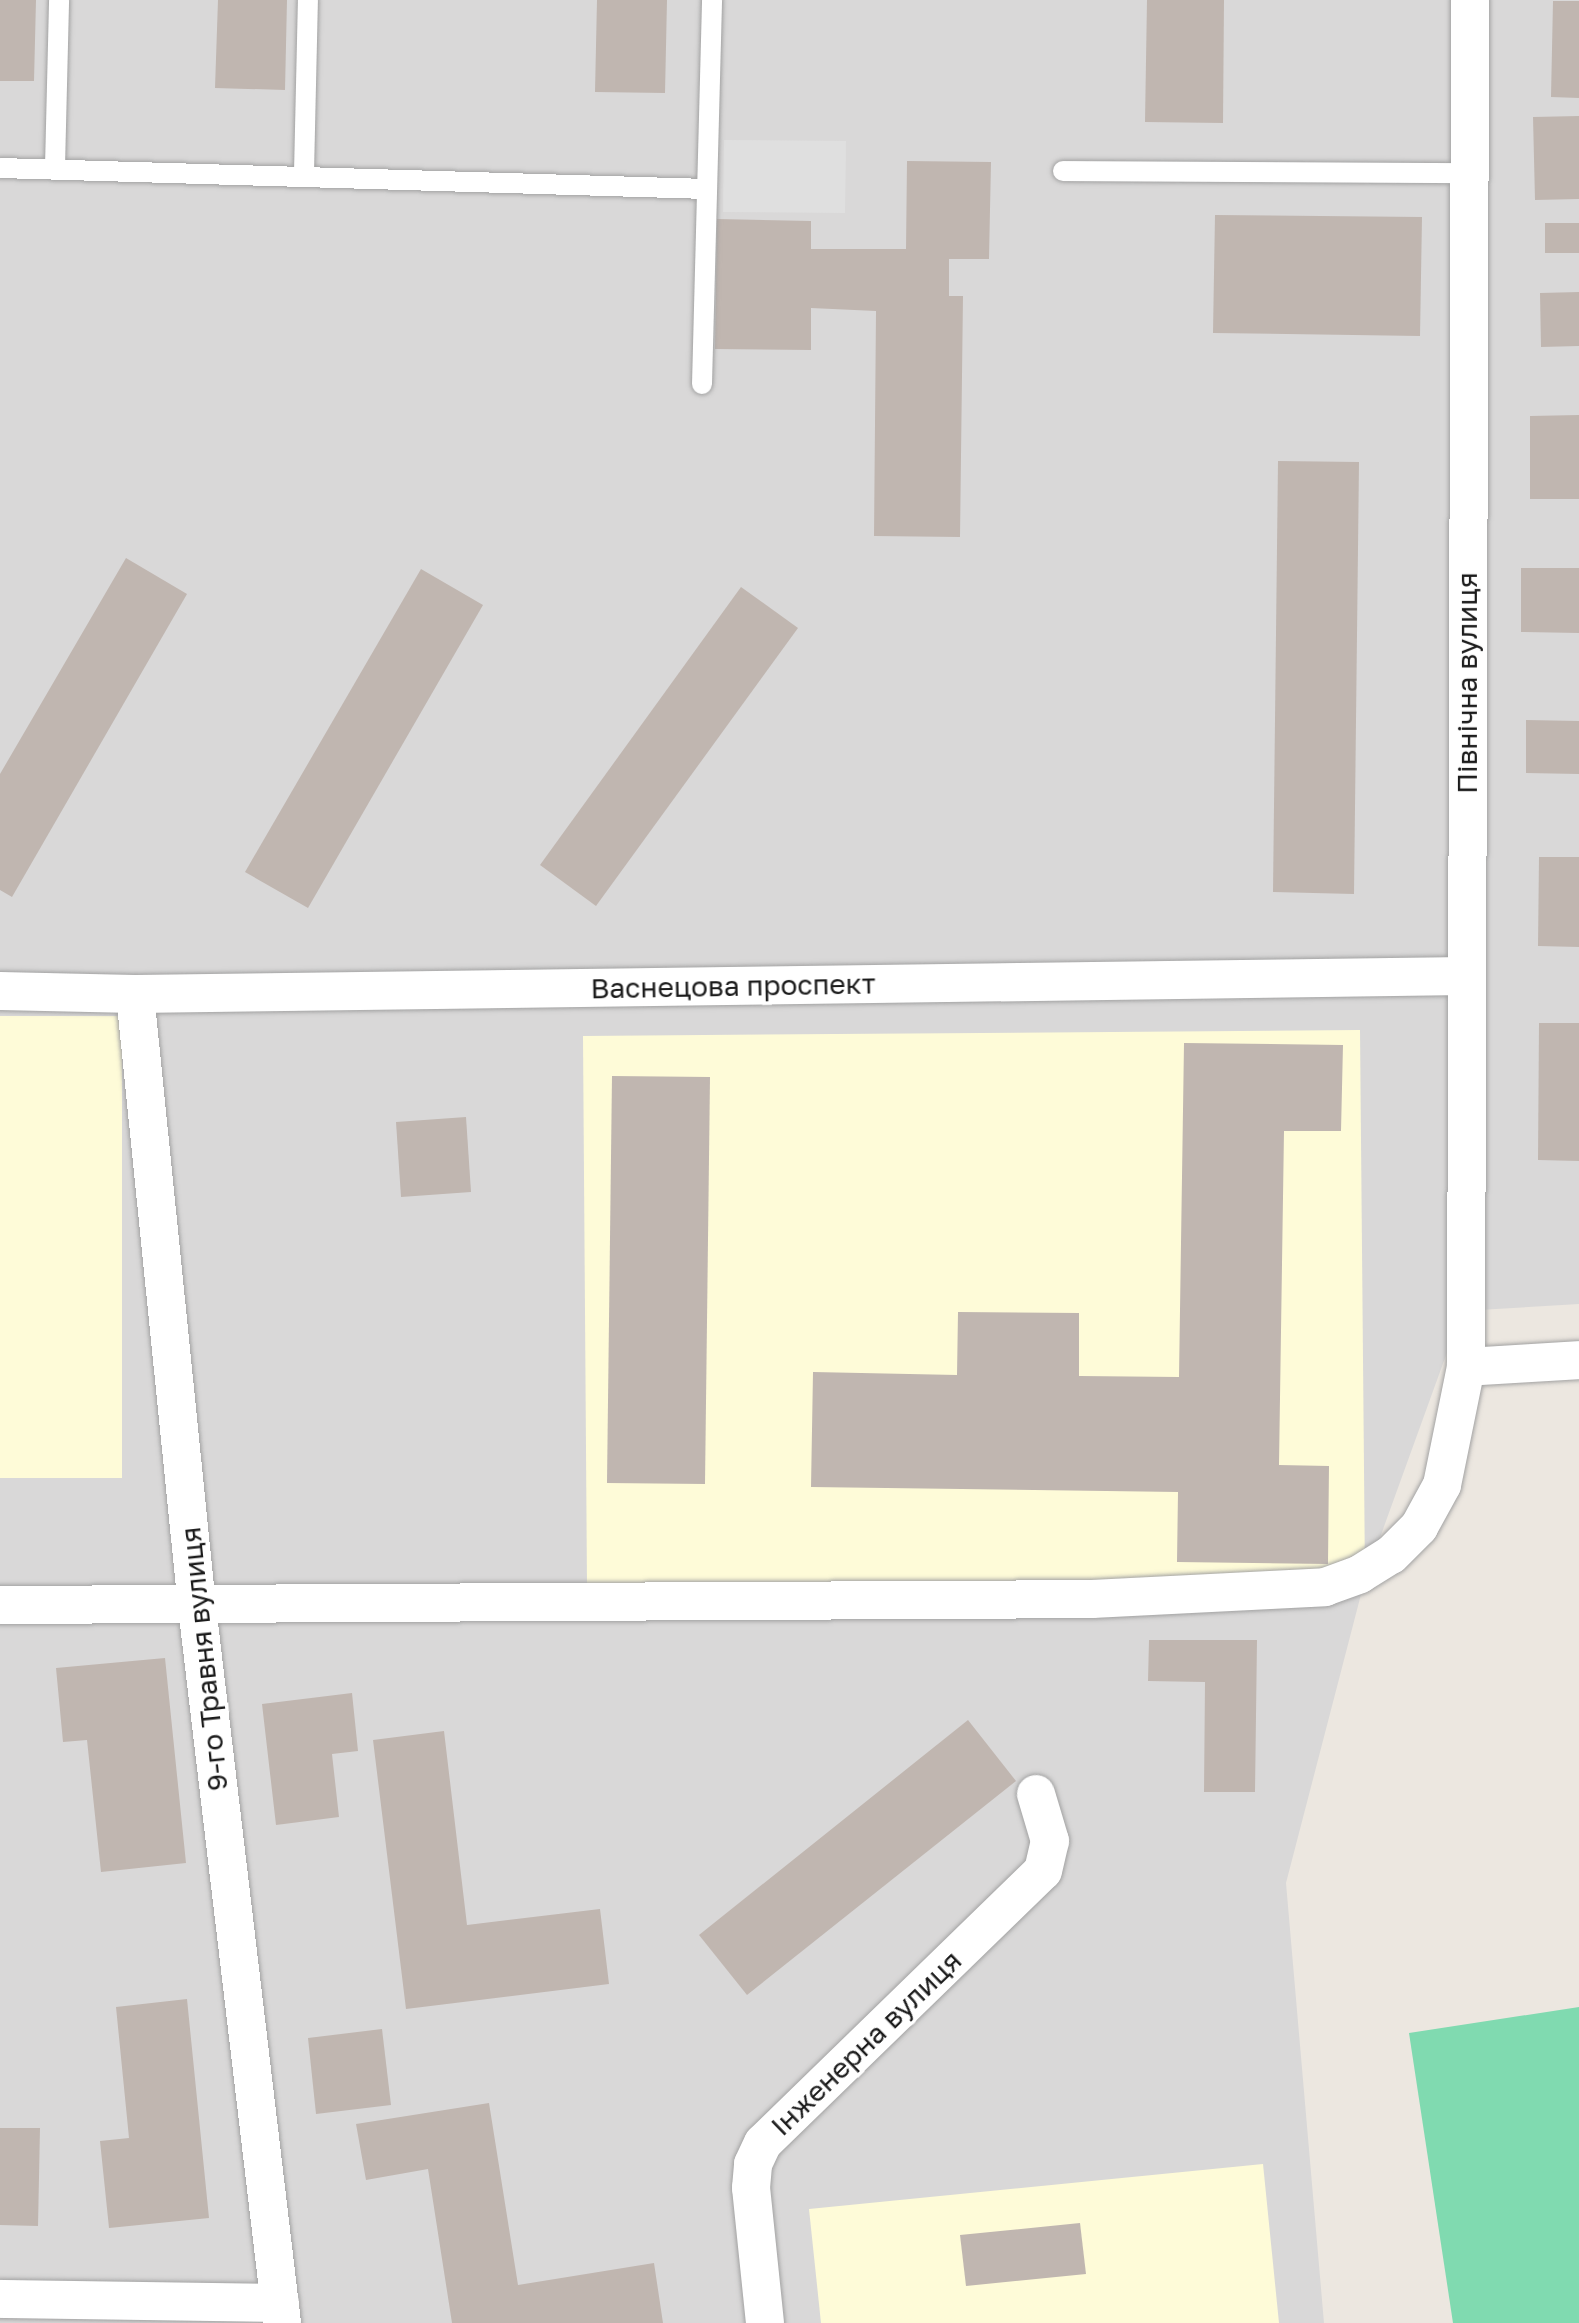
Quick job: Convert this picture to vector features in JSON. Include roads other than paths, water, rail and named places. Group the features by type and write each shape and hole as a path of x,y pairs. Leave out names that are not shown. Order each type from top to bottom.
{"street":[{"name":"Північна вулиця","path":"0,1605 197,1607 1092,1599 1325,1587 1391,1555 1419,1527 1442,1485 1466,1367 1470,0"},
{"name":"Васнецова проспект","path":"0,991 135,994 1466,976"},
{"name":"9-го Травня вулиця","path":"135,994 197,1607 281,2313"},
{"path":"1466,1367 1579,1360"},
{"name":"Інженерна вулиця","path":"765,2323 751,2188 753,2164 763,2143 1043,1871 1050,1841 1036,1794"},
{"path":"0,2299 281,2313"}],"lane":[{"path":"55,167 59,0"},
{"path":"304,173 308,0"},
{"path":"702,384 712,0"},
{"path":"0,168 304,173 707,189"},
{"path":"1063,171 1469,173"}]}
